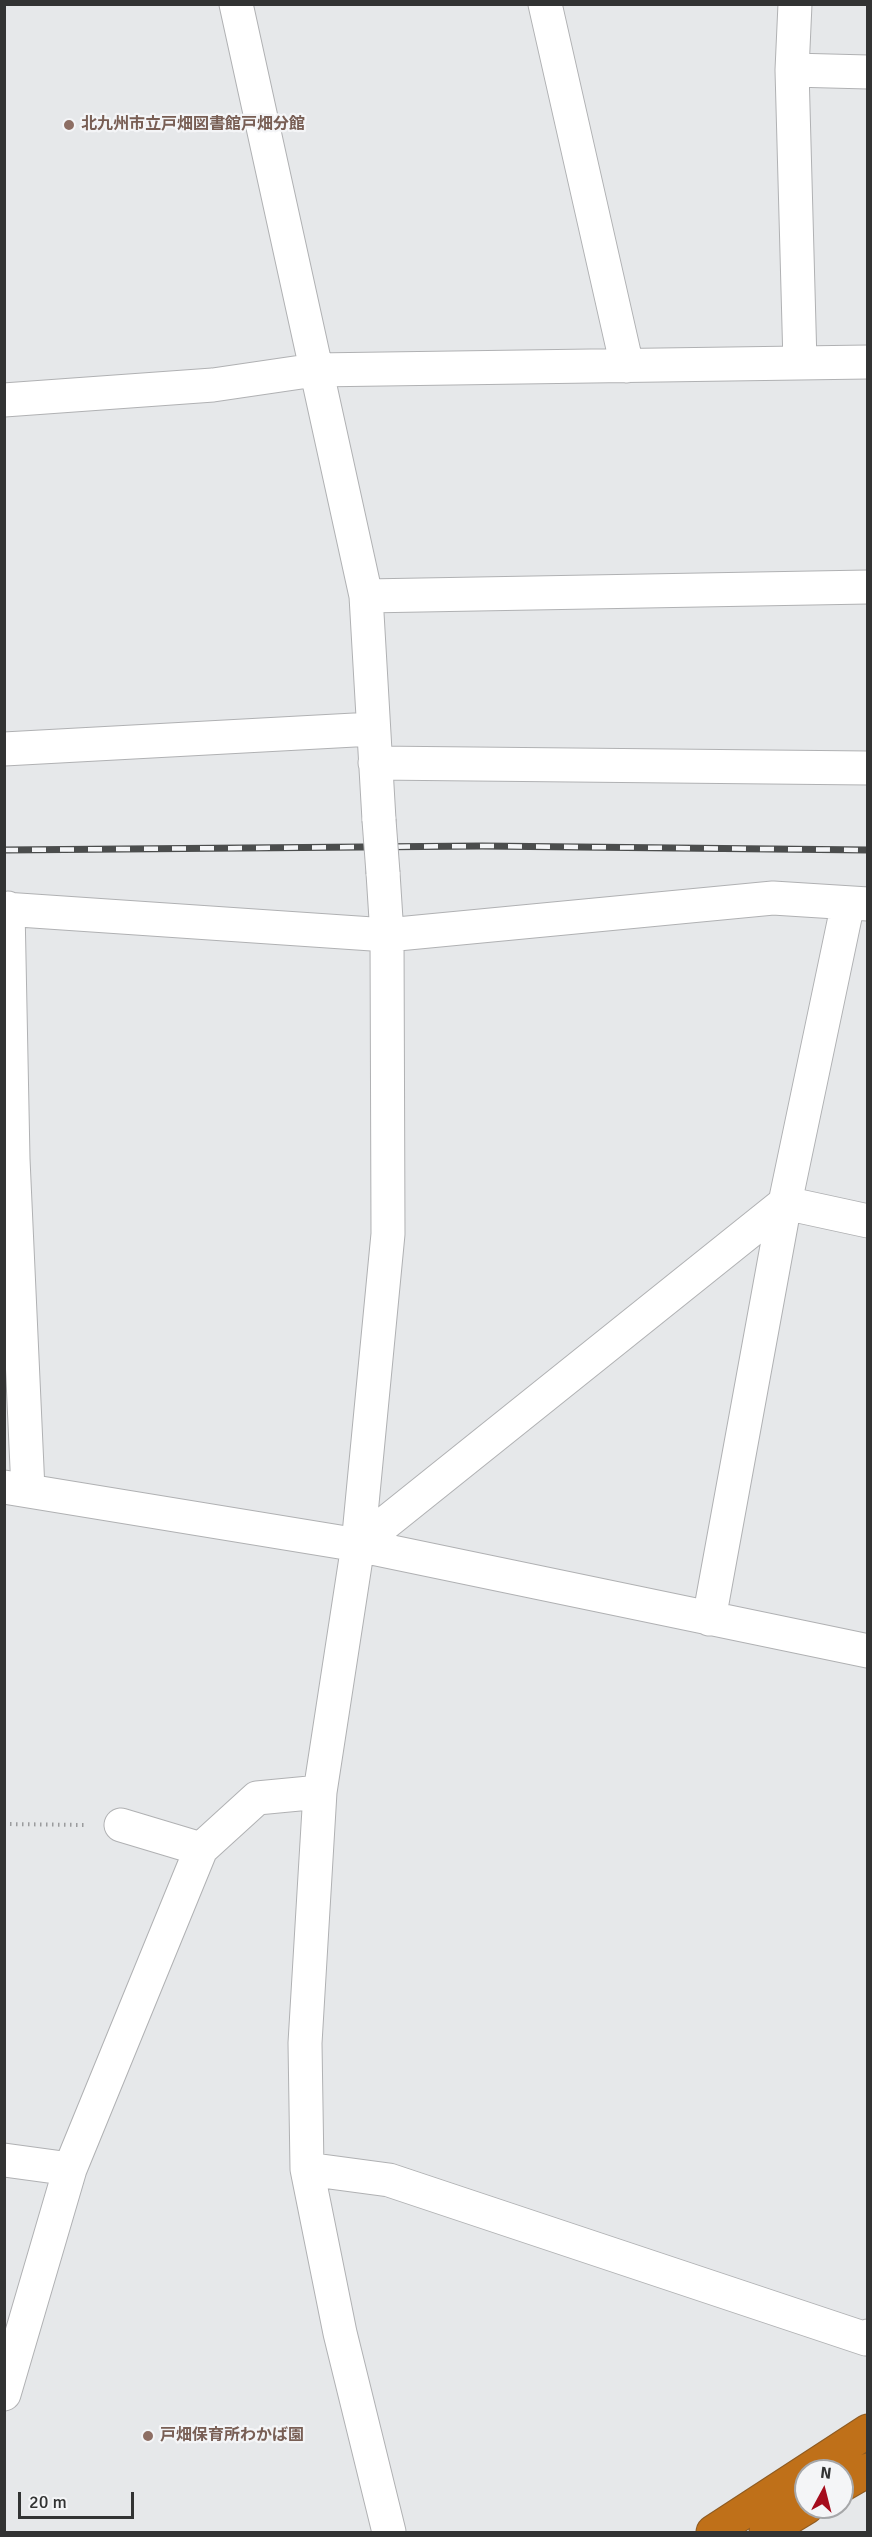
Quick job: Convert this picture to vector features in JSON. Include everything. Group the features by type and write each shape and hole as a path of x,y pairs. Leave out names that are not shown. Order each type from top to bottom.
{"highway":[{"path":"713,2532 867,2431"},
{"path":"854,2478 867,2470"},
{"path":"766,2532 794,2515"}],"street":[{"path":"236,4 366,596 387,935 388,1234 358,1545 320,1792 305,2043 307,2169 340,2333 389,2532"},
{"path":"546,4 627,366"},
{"path":"795,4 792,70 800,363"},
{"path":"792,70 867,72"},
{"path":"4,400 213,385 315,370 867,362"},
{"path":"366,596 867,587"},
{"path":"4,749 373,729"},
{"path":"375,763 867,768"},
{"path":"709,1619 785,1203 858,904 773,898 387,935 6,908 16,1489 358,1545 709,1619 867,1651"},
{"path":"358,1545 785,1203"},
{"path":"785,1203 867,1221"},
{"path":"4,2394 70,2169 201,1849 257,1798 320,1792"},
{"path":"121,1825 201,1849"},
{"path":"4,2160 70,2169"},
{"path":"307,2169 389,2180 867,2337"}],"path":[{"path":"4,1824 121,1825"}],"railway":[{"path":"4,850 482,846 868,850"}],"place":[{"name":"北九州市立戸畑図書館戸畑分館","path":"69,125"},
{"name":"戸畑保育所わかば園","path":"148,2436"}]}
